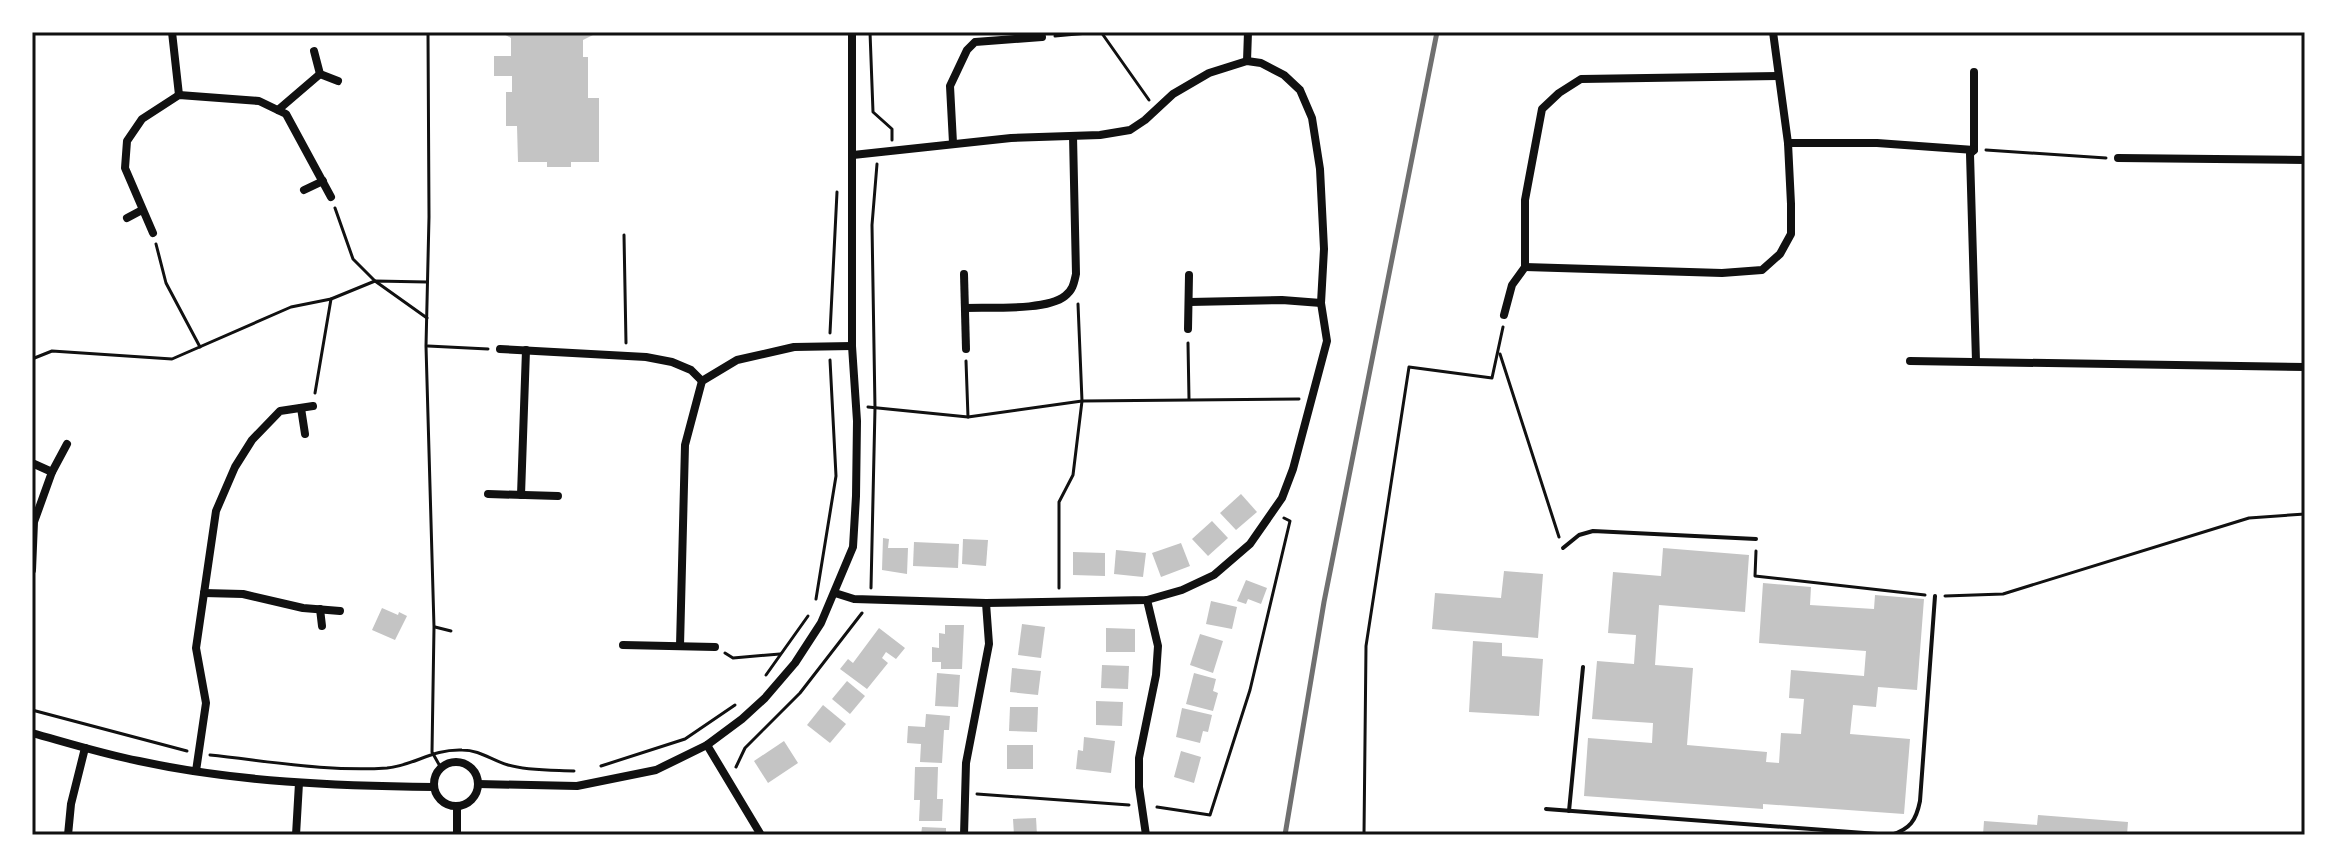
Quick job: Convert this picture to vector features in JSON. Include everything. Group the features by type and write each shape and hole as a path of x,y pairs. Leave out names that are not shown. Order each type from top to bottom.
{"street":[{"path":"172,32 179,95"},
{"path":"478,784 577,786 656,770 707,745 765,698 795,663 821,623 853,547 856,496 852,346 852,32"},
{"path":"1247,61 1248,32"},
{"path":"1525,267 1722,273 1762,270 1780,254 1791,234 1788,143 1773,32"},
{"path":"953,143 950,86 967,50 975,42 1042,37"},
{"path":"314,51 320,74"},
{"path":"835,593 854,599 986,603 1147,600 1182,590 1214,575 1250,544 1273,513 1293,469 1327,341 1321,303 1324,249 1320,169 1312,118 1300,90 1284,75 1261,63 1247,61 1209,73 1173,94 1130,130 953,143 853,155"},
{"path":"1974,72 1974,150 1970,154 1976,361"},
{"path":"278,110 320,74"},
{"path":"320,74 338,81"},
{"path":"1504,315 1512,285 1525,267 1525,200 1542,109 1559,93 1581,79 1778,76"},
{"path":"153,233 125,168 127,141 142,119 179,95 259,101 286,114 331,197"},
{"path":"965,308 1043,304 1062,298 1072,288 1076,274 1073,136"},
{"path":"1788,143 1877,143 1974,150"},
{"path":"2118,158 2305,160"},
{"path":"304,190 323,181"},
{"path":"127,218 142,210"},
{"path":"964,274 966,349"},
{"path":"1188,329 1189,275"},
{"path":"1190,302 1282,300 1321,303"},
{"path":"680,646 685,445 702,381 737,360 794,347 852,346"},
{"path":"500,349 627,356 672,362 691,370 702,381"},
{"path":"521,495 526,350"},
{"path":"1910,361 2305,367"},
{"path":"196,771 206,703 196,648 216,511 235,467 252,440 280,411 313,406"},
{"path":"301,408 305,434"},
{"path":"32,570 34,522 52,472 67,444"},
{"path":"32,463 52,472"},
{"path":"488,494 558,496"},
{"path":"204,593 243,594 340,611"},
{"path":"1146,835 1139,758 1156,675 1158,646 1147,600"},
{"path":"964,835 966,763 989,644 986,603"},
{"path":"320,609 322,626"},
{"path":"623,645 715,647"},
{"path":"32,733 85,748 196,771 299,783 434,787"},
{"path":"707,745 761,835"},
{"path":"68,835 71,804 85,748"},
{"path":"453,762 470,766 478,784 475,795 467,804 446,804 438,797 434,787 435,776 441,768 453,762"},
{"path":"296,835 299,783"},
{"path":"457,806 457,835"}],"lane":[{"path":"1563,548 1579,535 1593,531 1756,539"},
{"path":"1546,809 1891,835 1906,830 1917,818 1920,801 1935,596"},
{"path":"1569,811 1583,667"}],"path":[{"path":"428,32 426,346 434,627 432,752 441,768"},
{"path":"1042,37 1100,32 1156,110"},
{"path":"1974,150 2118,158"},
{"path":"759,684 815,607 829,521 836,476 829,346 837,185"},
{"path":"331,197 353,259 375,281 427,319"},
{"path":"153,233 166,283 200,347"},
{"path":"624,235 627,356"},
{"path":"32,359 52,351 172,359 291,307 331,299 375,281 428,282"},
{"path":"313,406 331,299"},
{"path":"1059,600 1059,502 1073,475 1082,401 1078,306"},
{"path":"1364,835 1366,646 1409,367 1492,378 1504,315"},
{"path":"1188,329 1189,399"},
{"path":"426,346 500,349"},
{"path":"966,349 968,417"},
{"path":"1499,351 1563,548"},
{"path":"856,406 968,417 1082,401 1311,399"},
{"path":"964,794 1142,805 1210,815 1250,690 1290,521 1273,513"},
{"path":"1756,539 1755,576 1935,596 2003,594 2249,518 2305,514"},
{"path":"434,627 451,631"},
{"path":"715,647 733,658 781,654 795,663"},
{"path":"590,769 685,739 741,701"},
{"path":"32,710 198,754 341,768 388,768 422,760 432,752 468,750 485,753 508,766 576,772"}],"building":[{"path":"500,32 599,32 583,40 583,57 588,57 588,98 599,98 599,162 571,162 571,167 547,167 547,162 518,162 517,126 506,126 506,92 512,92 512,76 494,76 494,56 511,56 511,38"},
{"path":"1241,494 1257,512 1236,530 1220,513"},
{"path":"1212,521 1228,538 1208,556 1192,539"},
{"path":"883,538 889,539 888,548 908,548 907,574 882,570"},
{"path":"963,539 988,540 986,566 962,564"},
{"path":"914,542 959,544 958,568 913,566"},
{"path":"1181,543 1190,566 1161,577 1152,553"},
{"path":"1663,548 1749,555 1745,612 1659,605 1655,665 1693,668 1687,745 1767,752 1766,762 1779,763 1781,733 1801,734 1804,699 1789,698 1791,670 1864,676 1866,651 1759,643 1763,583 1811,587 1810,605 1874,609 1875,595 1924,599 1917,690 1878,687 1876,707 1853,705 1850,734 1910,739 1904,814 1763,804 1763,809 1584,796 1588,738 1652,743 1653,723 1592,719 1597,661 1634,664 1636,635 1608,633 1613,572 1661,576"},
{"path":"1116,550 1146,553 1143,577 1114,574"},
{"path":"1073,552 1105,553 1105,576 1073,575"},
{"path":"1504,571 1543,574 1538,638 1432,629 1435,593 1501,598"},
{"path":"1246,580 1267,588 1261,604 1248,599 1246,604 1237,601"},
{"path":"1211,601 1237,607 1232,629 1206,624"},
{"path":"382,608 407,616 395,640 372,630"},
{"path":"1022,624 1045,627 1041,658 1018,655"},
{"path":"945,625 964,625 962,669 941,669 941,662 932,662 932,647 939,648 939,633 945,634"},
{"path":"879,628 905,648 896,659 886,652 882,658 888,663 867,689 840,669 848,659 853,663"},
{"path":"1106,628 1135,629 1135,652 1106,652"},
{"path":"1200,634 1223,641 1213,673 1190,665"},
{"path":"1473,641 1502,643 1502,656 1543,659 1539,716 1469,712"},
{"path":"1102,665 1129,666 1128,689 1101,688"},
{"path":"1012,668 1041,671 1038,695 1010,692"},
{"path":"937,673 960,675 958,707 935,706"},
{"path":"1194,673 1216,679 1213,691 1218,693 1213,711 1186,704"},
{"path":"847,681 865,696 850,714 832,699"},
{"path":"1096,701 1123,702 1122,726 1096,725"},
{"path":"823,705 846,724 830,743 807,725"},
{"path":"1010,707 1038,707 1037,732 1009,731"},
{"path":"1182,708 1212,715 1208,732 1203,731 1200,743 1176,737"},
{"path":"926,714 950,716 949,730 944,730 942,763 920,762 921,744 907,743 908,726 925,727"},
{"path":"1084,737 1115,741 1111,773 1076,769 1078,750 1083,751"},
{"path":"784,741 798,763 768,783 754,761"},
{"path":"1007,745 1033,745 1033,769 1007,769"},
{"path":"1181,751 1201,757 1194,783 1174,777"},
{"path":"915,767 938,767 937,799 943,799 942,821 919,821 920,800 914,800"},
{"path":"2038,815 2128,822 2127,835 1983,835 1984,821 2037,825"},
{"path":"1036,818 1037,835 1014,835 1013,819"},
{"path":"922,827 946,828 946,835 921,835"}],"railway":[{"path":"1285,835 1324,602 1437,32"}]}
